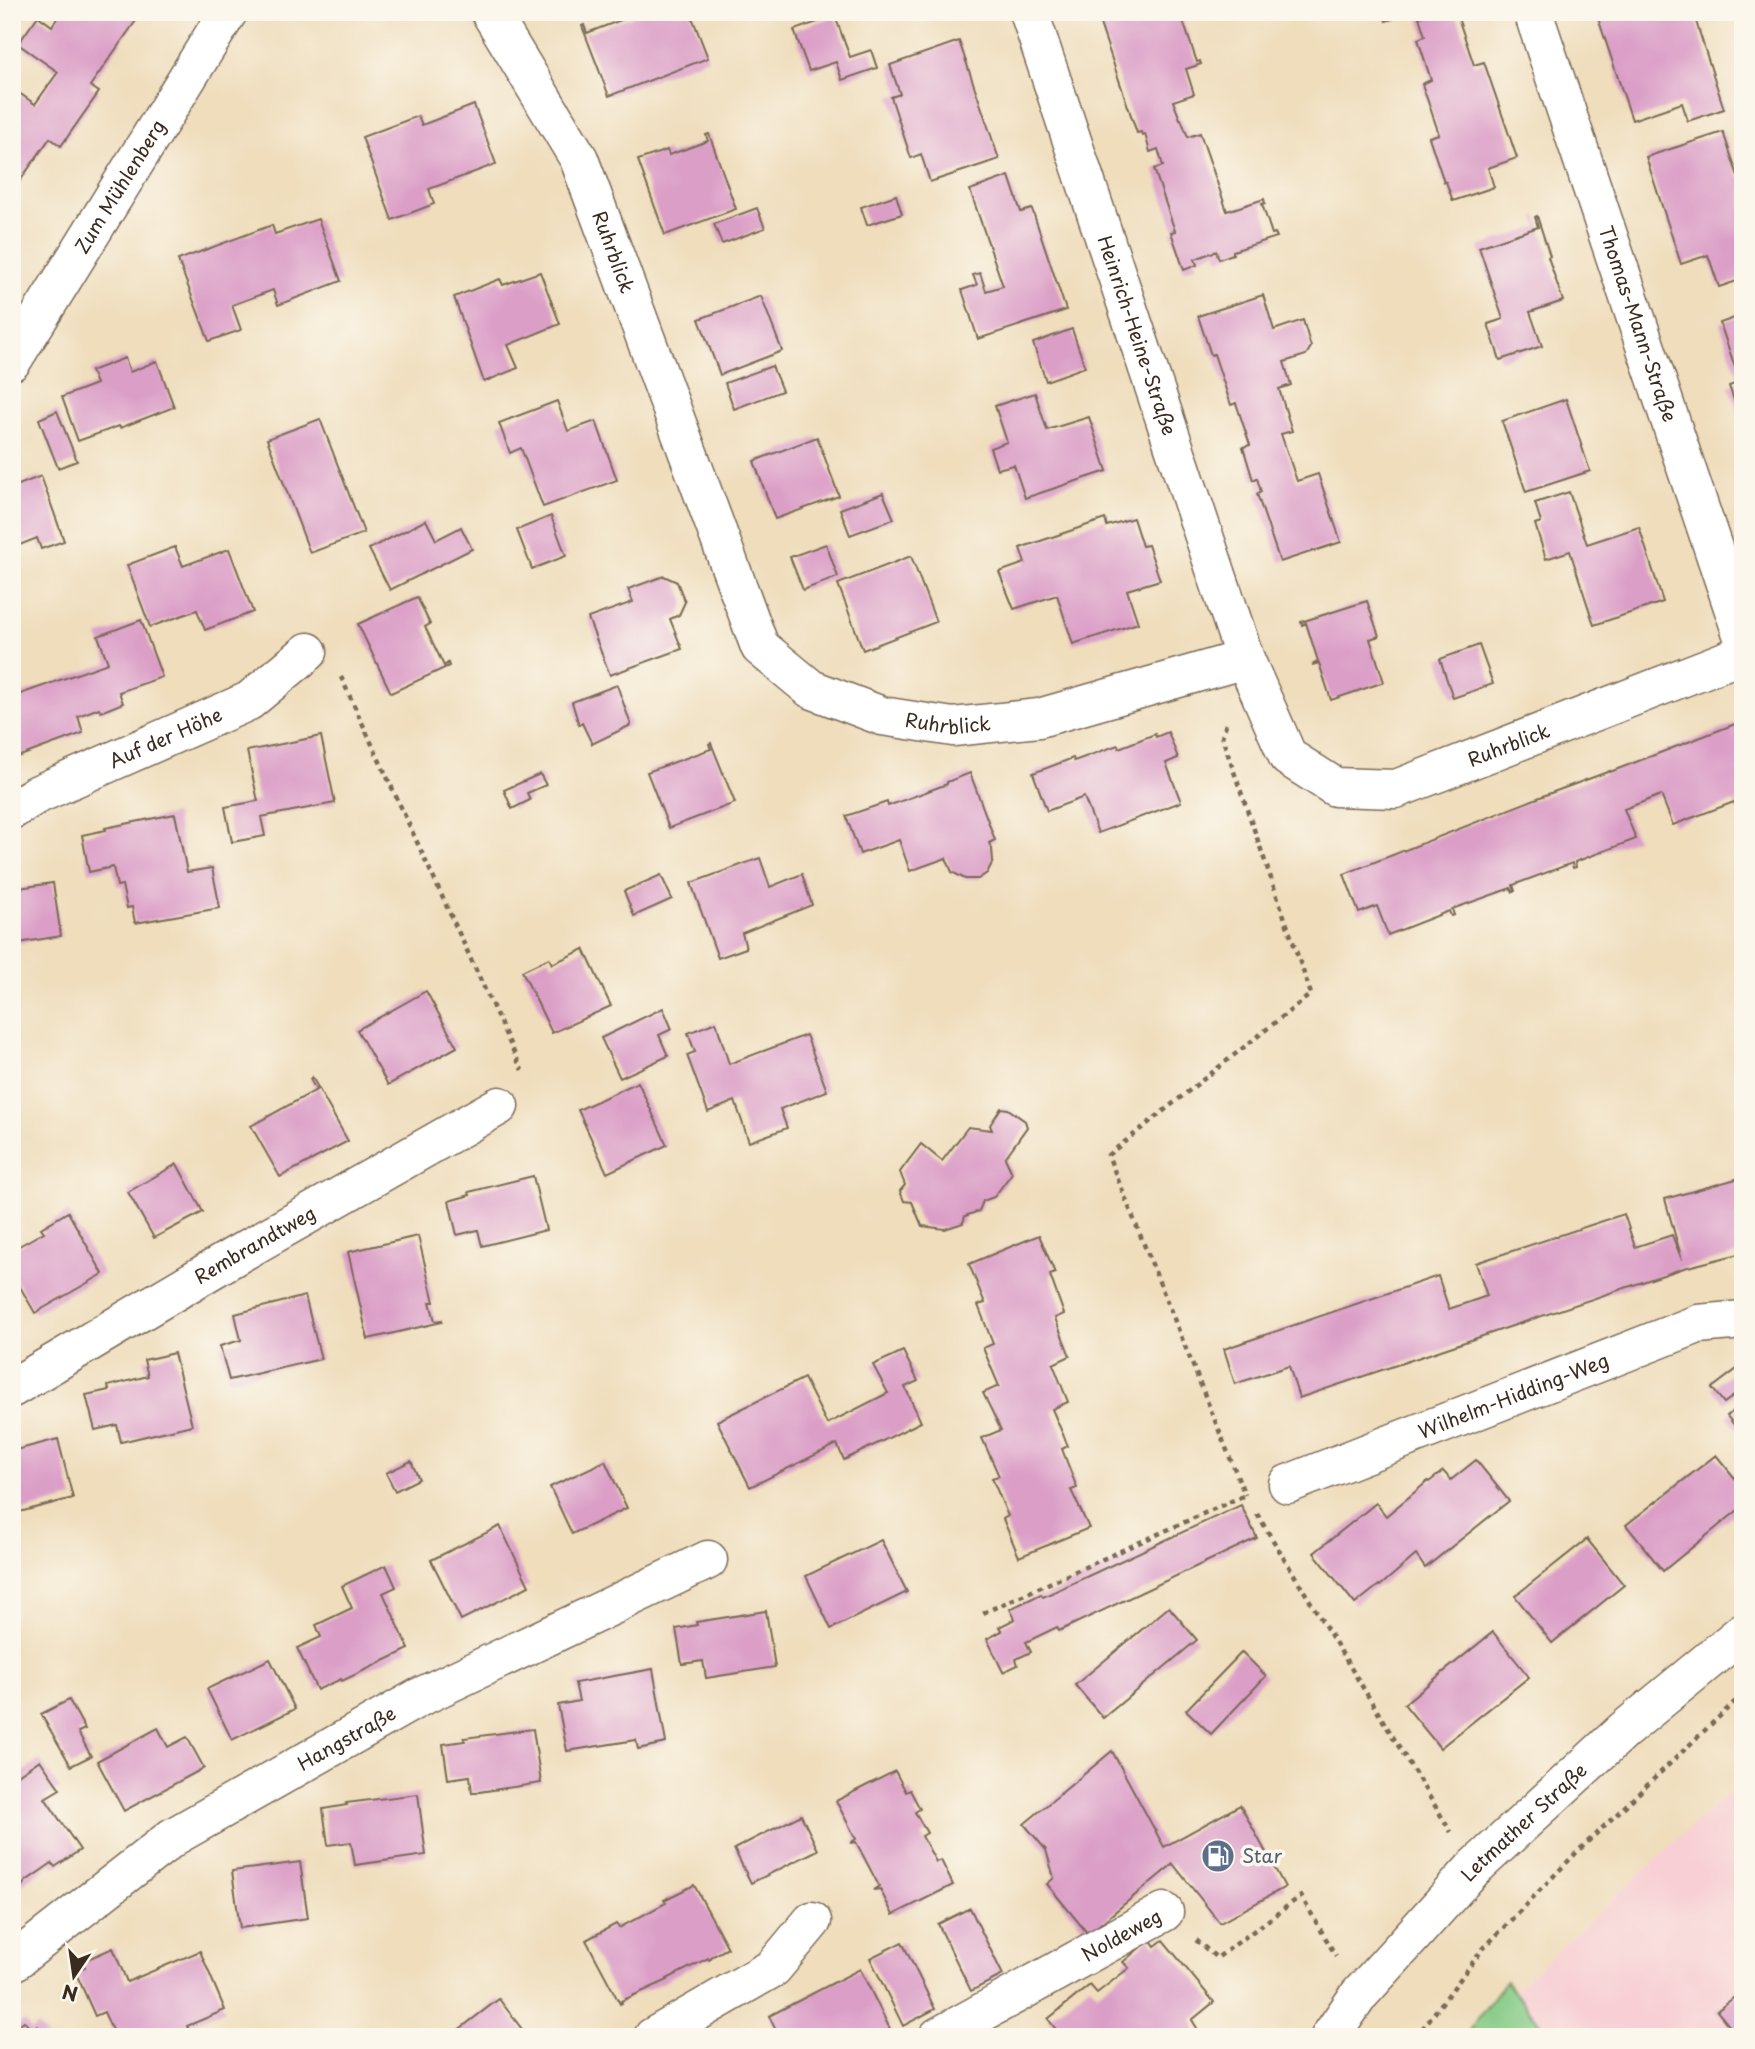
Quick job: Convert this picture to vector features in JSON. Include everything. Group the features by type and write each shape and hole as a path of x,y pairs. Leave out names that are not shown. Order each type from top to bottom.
{"street":[{"name":"Zum Mühlenberg","path":"12,361 228,12"},
{"name":"Ruhrblick","path":"490,12 579,159 760,647 811,689 882,716 953,727 1039,718 1245,659 1288,757 1335,787 1396,789 1743,654"},
{"name":"Heinrich-Heine-Straße","path":"1029,12 1245,659"},
{"name":"Thomas-Mann-Straße","path":"1533,12 1743,637"},
{"name":"Auf der Höhe","path":"12,810 36,795 249,701 308,652"},
{"name":"Rembrandtweg","path":"12,1388 233,1257 499,1106"},
{"name":"Wilhelm-Hidding-Weg","path":"1288,1484 1698,1324 1743,1320"},
{"name":"Hangstraße","path":"12,1963 173,1837 418,1698 708,1560"},
{"name":"Letmather Straße","path":"1330,2037 1359,1995 1473,1869 1624,1730 1743,1632"},
{"name":"Noldeweg","path":"938,2037 1164,1912"},
{"path":"653,2037 773,1968 812,1922"}],"path":[{"path":"308,652 334,662 525,1076 499,1106"},
{"path":"1222,737 1311,994 1108,1155 1245,1495 1473,1869"},
{"path":"983,1613 1245,1495 1288,1484"},
{"path":"1416,2037 1483,1949 1578,1851 1743,1694"},
{"name":"Noldeweg","path":"1164,1912 1217,1958 1301,1896 1359,1995"}],"shaded area":[{"path":"1743,1779 1743,2037 1551,2037 1514,1991"}],"green space":[{"path":"1506,1981 1551,2037 1464,2037"}],"building":[{"path":"61,12 136,12 140,15 90,86 99,92 61,146 50,138 12,192 12,88 35,104 58,72 18,44 38,16 52,26"},
{"path":"642,12 690,12 708,58 609,96 582,26 584,25 587,33"},
{"path":"1096,12 1180,12 1197,62 1200,61 1201,64 1186,69 1194,94 1173,101 1180,119 1188,137 1200,133 1227,211 1264,199 1265,203 1262,204 1272,234 1275,233 1277,237 1233,251 1233,254 1219,259 1216,251 1195,259 1197,265 1184,270 1171,232 1175,231 1154,169 1163,166 1158,149 1150,152 1145,134 1137,133"},
{"path":"1383,12 1412,12 1412,13 1386,21"},
{"path":"1434,12 1456,12 1474,65 1484,62 1517,158 1488,168 1494,187 1453,201 1429,137 1439,134 1422,84 1431,80 1418,39 1425,36 1419,17"},
{"path":"1596,12 1693,12 1724,109 1688,121 1682,103 1632,120"},
{"path":"835,16 850,57 871,50 877,68 842,80 836,62 809,71 794,30"},
{"path":"959,41 999,159 930,182 921,154 911,158 891,97 900,94 890,65"},
{"path":"474,105 496,164 429,189 434,204 392,220 362,137 418,116 422,125"},
{"path":"1723,132 1738,176 1743,175 1743,279 1719,287 1708,255 1681,264 1646,157"},
{"path":"709,134 736,209 665,235 638,160 667,150 669,155 708,141 706,135"},
{"path":"1009,176 1021,212 1032,209 1066,310 978,339 962,290 977,285 973,275 980,273 986,291 1003,286 970,190"},
{"path":"896,195 902,214 867,225 861,207"},
{"path":"757,208 765,228 722,244 714,224"},
{"path":"1537,216 1563,301 1530,312 1542,346 1500,360 1488,324 1503,319 1479,247 1538,227"},
{"path":"318,219 341,281 278,305 273,290 232,305 241,330 209,341 178,260 272,225 275,234"},
{"path":"540,272 560,324 508,345 518,368 484,382 454,297 500,279 503,285"},
{"path":"1263,295 1274,330 1303,320 1311,347 1306,355 1284,362 1291,385 1279,389 1292,431 1281,434 1297,481 1318,474 1341,542 1280,562 1257,494 1261,492 1257,478 1253,480 1243,447 1250,445 1236,403 1231,405 1198,316"},
{"path":"761,296 782,351 720,375 699,319"},
{"path":"1743,315 1743,412 1739,414 1729,386 1740,382 1720,323"},
{"path":"1072,329 1085,367 1046,381 1033,343"},
{"path":"125,358 130,372 157,361 174,407 78,441 62,397 96,384 91,371"},
{"path":"772,366 782,391 734,409 725,383"},
{"path":"1035,393 1047,430 1089,417 1107,471 1025,498 1014,465 997,469 990,448 1007,442 995,406"},
{"path":"1566,399 1590,471 1526,492 1502,421"},
{"path":"557,401 568,431 596,421 617,480 543,507 521,448 510,453 499,423"},
{"path":"57,411 77,461 58,468 39,419"},
{"path":"320,419 364,533 310,553 267,439"},
{"path":"817,437 839,496 775,519 754,461"},
{"path":"41,476 64,541 41,549 37,538 12,548 12,491 17,489 16,486"},
{"path":"1569,492 1587,544 1639,527 1663,602 1594,625 1570,551 1546,559 1535,524 1541,522 1535,503"},
{"path":"883,493 894,519 850,535 840,509"},
{"path":"551,516 566,556 532,569 517,530"},
{"path":"1133,518 1142,546 1148,545 1160,580 1127,590 1138,623 1073,644 1057,595 1014,609 999,572 1025,563 1020,548 1105,519 1107,526"},
{"path":"426,520 436,540 461,527 472,549 390,590 369,549"},
{"path":"826,544 838,577 803,590 790,557"},
{"path":"175,547 183,566 229,549 253,612 205,630 197,610 150,627 127,565"},
{"path":"911,556 936,622 863,650 838,584"},
{"path":"664,576 677,582 685,602 679,615 670,619 682,649 610,675 588,618 633,602 628,589"},
{"path":"417,597 430,624 425,627 444,666 448,663 449,666 391,693 358,624"},
{"path":"1367,601 1379,636 1370,639 1384,682 1331,700 1319,663 1312,665 1318,661 1306,623 1302,625 1301,622"},
{"path":"141,620 162,677 119,692 123,703 101,712 99,708 78,716 83,733 12,759 12,697 108,663 98,636"},
{"path":"1479,645 1493,684 1453,698 1440,659"},
{"path":"617,685 631,725 592,744 582,723 579,725 572,702"},
{"path":"1743,721 1743,799 1736,801 1738,807 1734,802 1673,825 1661,795 1624,809 1636,839 1575,862 1576,867 1573,868 1572,863 1513,885 1513,892 1511,888 1452,909 1454,915 1451,916 1449,911 1388,935 1377,906 1359,913 1344,874"},
{"path":"1168,732 1178,758 1166,763 1181,802 1098,833 1084,797 1047,811 1033,773 1073,758 1074,761 1118,745 1119,748 1155,734 1156,737"},
{"path":"321,736 335,803 261,817 265,836 232,842 225,807 258,801 247,751"},
{"path":"711,743 735,803 669,828 647,772 711,749"},
{"path":"970,773 995,840 989,843 993,861 987,873 978,879 965,879 952,872 946,858 910,871 899,840 860,854 846,816 887,802 888,806"},
{"path":"540,774 546,785 527,793 530,800 512,809 504,790"},
{"path":"175,814 187,872 212,868 220,908 135,923 132,907 127,908 122,885 117,886 113,867 89,872 82,835"},
{"path":"760,858 770,887 802,874 812,905 742,933 746,948 718,958 691,883"},
{"path":"661,875 672,899 634,916 624,891"},
{"path":"53,883 61,936 12,944 12,889"},
{"path":"584,949 611,1006 552,1033 522,971 549,958 552,964"},
{"path":"426,991 457,1047 388,1085 357,1030"},
{"path":"663,1008 672,1029 659,1035 668,1056 620,1078 601,1038"},
{"path":"716,1022 729,1064 806,1035 827,1091 780,1109 787,1128 749,1142 735,1101 708,1112 687,1055 695,1052 688,1033"},
{"path":"312,1077 348,1141 280,1177 251,1126 316,1090 310,1079"},
{"path":"638,1082 667,1145 607,1173 578,1110"},
{"path":"1001,1108 1008,1109 1025,1121 1027,1127 1005,1158 1012,1173 994,1197 983,1201 979,1211 965,1216 963,1223 945,1229 922,1226 912,1202 904,1201 900,1191 905,1185 900,1172 921,1144 942,1161 968,1127 992,1130 990,1125"},
{"path":"177,1164 203,1212 154,1238 128,1192"},
{"path":"533,1176 546,1230 482,1246 478,1230 457,1235 449,1201 470,1195 469,1192"},
{"path":"1743,1177 1743,1253 1684,1268 1299,1398 1289,1366 1235,1384 1224,1349 1438,1276 1449,1309 1487,1296 1476,1263 1624,1214 1635,1247 1672,1235 1682,1260 1665,1199"},
{"path":"68,1212 103,1274 35,1313 12,1273 12,1250 44,1232 41,1228"},
{"path":"1039,1235 1055,1273 1050,1275 1064,1314 1055,1318 1070,1356 1053,1364 1068,1402 1052,1409 1068,1446 1062,1449 1077,1488 1071,1490 1089,1528 1019,1557 1003,1519 1008,1516 992,1478 999,1476 982,1438 1001,1430 983,1393 999,1386 983,1348 993,1344 978,1305 985,1303 969,1264"},
{"path":"418,1236 434,1302 430,1302 435,1321 442,1322 368,1339 348,1252"},
{"path":"305,1296 321,1359 229,1380 220,1346 241,1340 235,1314"},
{"path":"903,1351 918,1381 905,1387 921,1422 844,1460 837,1444 750,1487 717,1421 804,1378 827,1424 888,1393 873,1365"},
{"path":"174,1353 192,1425 121,1442 117,1425 95,1430 86,1395 109,1390 108,1386 148,1376 144,1360"},
{"path":"1741,1366 1743,1389 1724,1403 1712,1388"},
{"path":"1743,1404 1743,1436 1727,1416"},
{"path":"58,1439 73,1498 12,1514 12,1451"},
{"path":"1716,1455 1743,1488 1743,1506 1663,1571 1626,1525"},
{"path":"1476,1460 1509,1501 1425,1568 1416,1555 1355,1604 1314,1553 1376,1503 1386,1516 1443,1471 1451,1480"},
{"path":"411,1461 419,1479 395,1491 386,1473"},
{"path":"605,1461 627,1508 572,1534 550,1487"},
{"path":"1241,1505 1257,1538 1059,1631 1057,1627 1026,1642 1031,1652 1016,1659 1018,1665 1003,1672 987,1639 1002,1631 999,1627 1015,1619 1010,1609 1041,1594 1043,1597"},
{"path":"500,1526 529,1586 461,1620 431,1560"},
{"path":"1587,1539 1624,1585 1552,1643 1515,1596"},
{"path":"881,1540 907,1592 831,1629 806,1576"},
{"path":"386,1565 396,1587 383,1593 409,1649 317,1690 297,1648 321,1637 316,1625 352,1608 342,1586"},
{"path":"1169,1607 1197,1640 1103,1718 1075,1685"},
{"path":"766,1611 775,1667 706,1678 703,1661 682,1664 676,1629 697,1625 696,1622"},
{"path":"1493,1632 1529,1677 1440,1748 1404,1704"},
{"path":"1242,1652 1266,1676 1211,1734 1186,1710"},
{"path":"270,1659 295,1709 232,1740 207,1689"},
{"path":"653,1669 666,1743 638,1749 636,1740 567,1751 558,1705 579,1701 575,1683"},
{"path":"69,1700 85,1729 78,1732 91,1756 71,1766 41,1714"},
{"path":"158,1728 168,1747 187,1737 204,1768 124,1811 97,1761"},
{"path":"533,1729 541,1783 472,1793 470,1776 448,1779 443,1744 465,1741 464,1738"},
{"path":"1112,1751 1164,1847 1240,1805 1285,1887 1220,1923 1173,1864 1088,1934 1047,1884 1054,1878 1046,1850 1024,1824"},
{"path":"40,1760 60,1789 45,1798 80,1850 55,1867 52,1863 23,1885 12,1869 12,1779"},
{"path":"895,1771 906,1792 910,1790 920,1809 915,1812 927,1833 922,1836 936,1862 941,1860 953,1885 893,1915 880,1889 873,1890 879,1886 856,1842 850,1843 856,1839 836,1801"},
{"path":"418,1794 426,1855 355,1865 351,1842 328,1845 323,1809 347,1805 346,1803"},
{"path":"801,1815 818,1850 751,1883 734,1849"},
{"path":"300,1862 308,1918 240,1928 232,1871"},
{"path":"694,1885 728,1948 709,1960 708,1958 621,2001 620,2004 586,1940 616,1924 619,1928"},
{"path":"970,1908 1003,1975 971,1991 938,1924"},
{"path":"1150,1939 1155,1946 1163,1940 1214,2002 1192,2020 1197,2028 1186,2037 1062,2037 1048,2019 1090,1985 1097,1993 1129,1968 1123,1962"},
{"path":"902,1942 935,2009 903,2026 870,1958"},
{"path":"113,1948 127,1982 200,1951 225,2010 187,2026 192,2037 115,2037 104,2012 95,2016 75,1971 85,1967 83,1961"},
{"path":"860,1969 893,2035 779,2037 769,2016"},
{"path":"1743,1990 1743,2037 1738,2037 1717,2011"},
{"path":"499,1999 528,2037 449,2037"},
{"path":"24,2021 32,2031 37,2026 47,2037 12,2037 12,2031"}],"place":[{"name":"Star","path":"1218,1856"}]}
